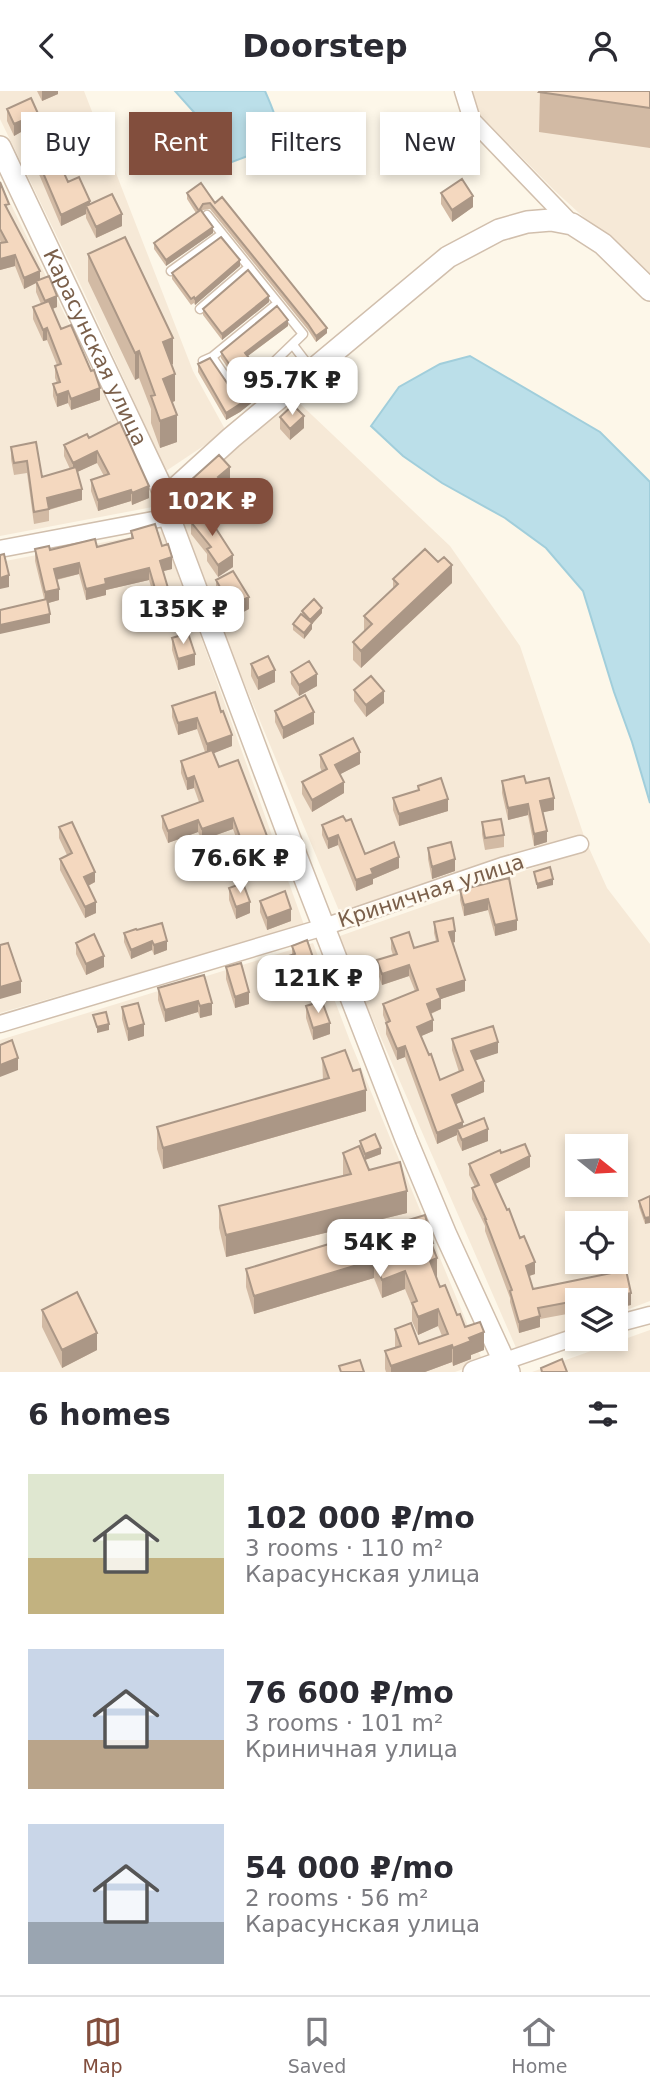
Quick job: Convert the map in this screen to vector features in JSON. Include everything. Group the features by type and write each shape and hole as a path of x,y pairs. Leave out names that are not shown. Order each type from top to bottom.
{"street":[{"path":"463,91 472,120 572,224 603,244 650,290"},
{"name":"Карасунская улица","path":"0,147 167,507 324,927 416,1163 507,1366"},
{"path":"0,549 167,507 231,438 448,257 508,227 551,220 572,224"},
{"name":"Криничная улица","path":"0,1024 324,927 502,866 580,844"},
{"path":"628,1321 650,1315"},
{"path":"474,1372 507,1366 565,1341"}],"lane":[{"path":"207,215 222,234 249,267 303,334 236,393 207,359 278,303"},
{"path":"172,271 222,234"},
{"path":"200,309 249,267"},
{"path":"293,345 312,370"}],"shaded area":[{"path":"0,91 84,91 92,112 21,112 21,162 0,119"},
{"path":"469,91 650,91 650,278 555,191 479,112"},
{"path":"115,171 193,371 226,431 166,471 27,175 115,175"},
{"path":"0,182 158,506 0,536"},
{"path":"294,398 450,546 520,646 584,836 340,913 175,517 184,492"},
{"path":"163,531 304,925 0,1013 0,562"},
{"path":"589,848 607,888 650,944 650,1301 628,1309 628,1288 565,1288 565,1332 517,1350 337,937"},
{"path":"313,943 350,1041 483,1362 455,1372 0,1372 0,1040"},
{"path":"650,1330 650,1372 532,1372 591,1351 628,1351 628,1338"}],"water":[{"path":"175,91 265,91 273,112 246,112 246,157 232,162 232,112 194,112"},
{"path":"470,356 600,432 650,482 650,803 583,591 546,548 505,518 442,483 403,456 371,426 399,387 440,364"}],"building":[{"path":"650,91 650,108 539,92"},
{"path":"31,98 37,112 21,112 21,121 14,124 7,109"},
{"path":"44,175 65,175 68,182 79,177 90,201 61,215"},
{"path":"462,179 473,196 452,210 441,193"},
{"path":"0,182 9,204 5,205 40,271 24,278 15,255 0,259 0,243 7,242 0,229"},
{"path":"201,183 215,203 222,197 327,328 316,336 210,203 203,204 200,209 213,227 166,260 154,243 199,211 187,193"},
{"path":"112,194 122,214 96,227 86,206"},
{"path":"125,237 173,338 163,342 175,374 163,379 177,415 160,421 151,396 155,395 139,351 135,353 88,254"},
{"path":"221,237 240,260 195,299 191,299 172,273"},
{"path":"248,270 269,296 222,334 203,309"},
{"path":"49,276 57,296 45,301 36,281"},
{"path":"49,301 61,329 71,325 100,388 71,399 68,391 57,395 53,384 60,382 55,366 61,364 47,328 43,330 33,307"},
{"path":"277,306 288,320 245,353 253,363 236,374 221,352"},
{"path":"210,358 234,393 239,396 245,392 243,383 267,368 274,377 226,413 198,364"},
{"path":"293,405 304,416 290,429 280,417"},
{"path":"120,422 149,486 132,493 131,490 98,500 91,480 109,474 97,451 73,463 64,445 87,434 89,438"},
{"path":"36,442 42,477 76,467 82,489 47,498 49,509 34,512 27,461 14,463 11,447"},
{"path":"219,455 230,467 218,477 224,483 206,498 191,480"},
{"path":"206,511 233,555 218,565 207,549 211,547 191,522"},
{"path":"155,524 162,546 168,544 172,557 160,561 173,605 161,609 149,568 105,579 106,584 86,589 79,563 54,569 59,589 45,592 35,549 49,546 50,550 95,539 97,547 133,538 131,531"},
{"path":"425,549 438,562 444,557 452,565 361,651 353,642 372,624 364,616 398,584 393,579"},
{"path":"4,554 9,575 0,578 0,555"},
{"path":"233,571 249,597 228,608 216,580"},
{"path":"47,599 50,614 0,625 0,610"},
{"path":"314,599 322,608 310,620 302,611"},
{"path":"301,614 312,623 304,633 293,624"},
{"path":"188,633 195,654 178,659 172,638"},
{"path":"268,656 275,670 258,678 251,664"},
{"path":"309,661 317,674 299,685 291,672"},
{"path":"371,676 384,691 366,705 354,690"},
{"path":"215,692 232,735 207,744 197,718 178,723 172,706"},
{"path":"305,695 314,712 283,728 275,711"},
{"path":"353,738 360,752 335,765 344,782 312,800 302,782 327,769 320,755"},
{"path":"212,750 219,767 238,760 270,844 246,853 233,818 202,829 198,820 168,831 162,816 203,801 194,776 187,779 181,761"},
{"path":"524,776 526,783 549,778 554,798 540,801 547,831 534,834 528,804 508,808 502,781"},
{"path":"441,778 448,799 399,814 393,798 419,790 418,786"},
{"path":"343,816 346,821 351,819 365,854 394,842 399,857 371,869 373,874 356,880 338,835 328,839 322,825"},
{"path":"501,819 504,835 485,838 482,822"},
{"path":"72,822 95,872 84,877 96,902 85,907 60,859 72,853 59,827"},
{"path":"451,842 455,859 432,867 428,848"},
{"path":"550,867 553,879 537,884 534,872"},
{"path":"509,878 517,920 495,925 488,899 464,905 460,890"},
{"path":"243,883 250,902 236,907 229,888"},
{"path":"285,891 291,909 267,918 260,901"},
{"path":"453,918 455,931 449,932 465,980 437,989 441,998 427,1004 433,1020 417,1027 440,1080 463,1070 452,1039 493,1026 498,1042 471,1051 484,1081 452,1095 463,1122 437,1133 405,1046 397,1049 386,1023 390,1021 383,1004 418,990 409,965 382,974 377,960 397,954 391,938 409,932 414,948 438,941 434,922"},
{"path":"162,923 167,941 154,945 152,941 131,950 124,933"},
{"path":"94,934 104,956 86,964 76,943"},
{"path":"307,940 318,972 297,980 289,956 295,954 292,946"},
{"path":"8,943 21,981 0,987 0,945"},
{"path":"241,963 249,992 235,997 226,967"},
{"path":"204,975 212,1003 200,1006 198,1001 165,1010 158,988"},
{"path":"322,1001 330,1023 313,1028 306,1006"},
{"path":"138,1003 144,1024 128,1029 122,1007"},
{"path":"106,1012 109,1024 97,1027 93,1015"},
{"path":"12,1040 18,1058 0,1065 0,1045"},
{"path":"345,1050 353,1071 360,1069 366,1090 163,1148 157,1127 329,1078 322,1058"},
{"path":"484,1118 488,1129 462,1140 457,1129"},
{"path":"375,1134 381,1148 365,1154 360,1141"},
{"path":"525,1144 530,1156 491,1175 507,1210 509,1209 520,1238 524,1236 535,1262 526,1266 533,1289 606,1274 627,1274 631,1293 628,1294 628,1288 565,1288 565,1303 538,1308 540,1316 519,1322 510,1291 512,1290 472,1188 479,1185 469,1164 500,1150 501,1153"},
{"path":"359,1146 369,1170 400,1162 407,1191 226,1235 219,1206 351,1174 343,1153"},
{"path":"650,1196 650,1217 645,1218 639,1201"},
{"path":"425,1215 437,1258 430,1261 440,1287 445,1285 465,1327 480,1322 484,1332 469,1338 471,1341 391,1366 385,1351 401,1346 395,1329 411,1323 419,1344 448,1334 438,1309 418,1317 412,1303 417,1301 405,1271 382,1280 374,1260 254,1296 246,1269"},
{"path":"77,1292 97,1333 62,1350 42,1310"},
{"path":"562,1359 567,1372 542,1372 541,1368"},
{"path":"360,1360 364,1372 341,1372 339,1366"}]}
